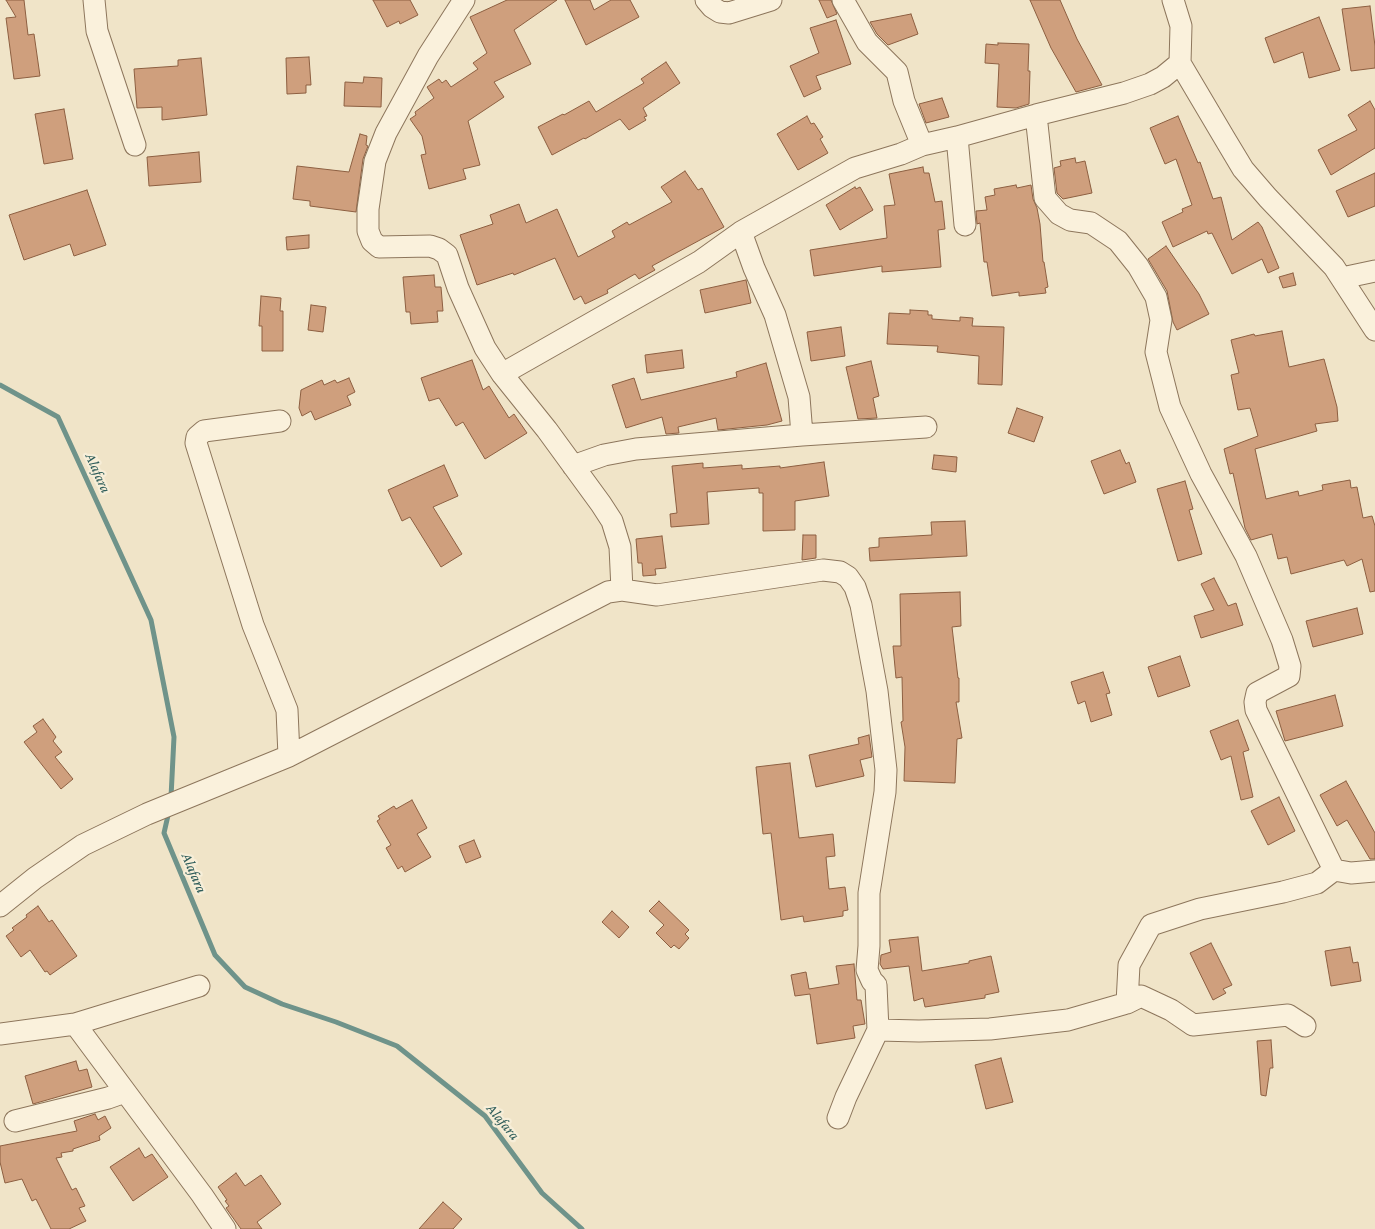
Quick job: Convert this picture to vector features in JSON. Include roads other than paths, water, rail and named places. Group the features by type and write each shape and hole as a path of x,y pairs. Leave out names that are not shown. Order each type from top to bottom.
{"street":[{"path":"97,0 97,31 135,145"},
{"path":"464,0 428,56 386,133 375,160 368,209 368,231 372,241 379,246 430,246 439,249 447,255 462,297 485,348 502,374 547,430 612,521 620,547 622,590"},
{"path":"706,0 720,12 729,12 771,0"},
{"path":"843,0 867,42 897,72 904,101 922,145"},
{"path":"1172,0 1181,26 1180,63 1243,169 1334,267 1375,330"},
{"path":"502,374 699,262 741,232 855,168 901,154 922,145 1124,93 1150,84 1163,77 1180,63"},
{"path":"1036,115 1045,198 1059,214 1070,220 1092,222 1118,241 1138,266 1156,297 1161,320 1156,352 1170,407 1200,474 1246,556 1282,640 1290,666 1289,676 1257,693 1256,710 1334,870"},
{"path":"957,137 965,225"},
{"path":"741,232 754,268 775,315 799,397 802,435"},
{"path":"1342,278 1375,271"},
{"path":"280,421 204,431 197,437 196,443 253,625 287,710 289,756"},
{"path":"573,466 604,455 636,449 926,427"},
{"path":"0,906 35,878 83,845 147,814 289,756 608,592 622,590 657,595 823,570 840,572 848,577 855,587 861,605 877,691 886,770 885,792 869,893 867,970 872,981 876,984 878,1030 838,1118"},
{"path":"1334,870 1351,874 1375,871"},
{"path":"1127,1003 1129,965 1151,925 1200,909 1317,883 1334,870"},
{"path":"0,1034 75,1024 199,986"},
{"path":"878,1030 990,1029 1068,1020 1127,1003 1141,996 1170,1010 1193,1025 1288,1015 1305,1026"},
{"path":"75,1024 202,1195 225,1229"},
{"path":"15,1121 125,1092"}],"waterway":[{"name":"Alafara","path":"0,385 58,417 151,620 174,737 171,797"},
{"name":"Alafara","path":"169,811 164,833 215,955 245,987 282,1004 336,1022 397,1046 485,1116 542,1193 582,1229"}]}
